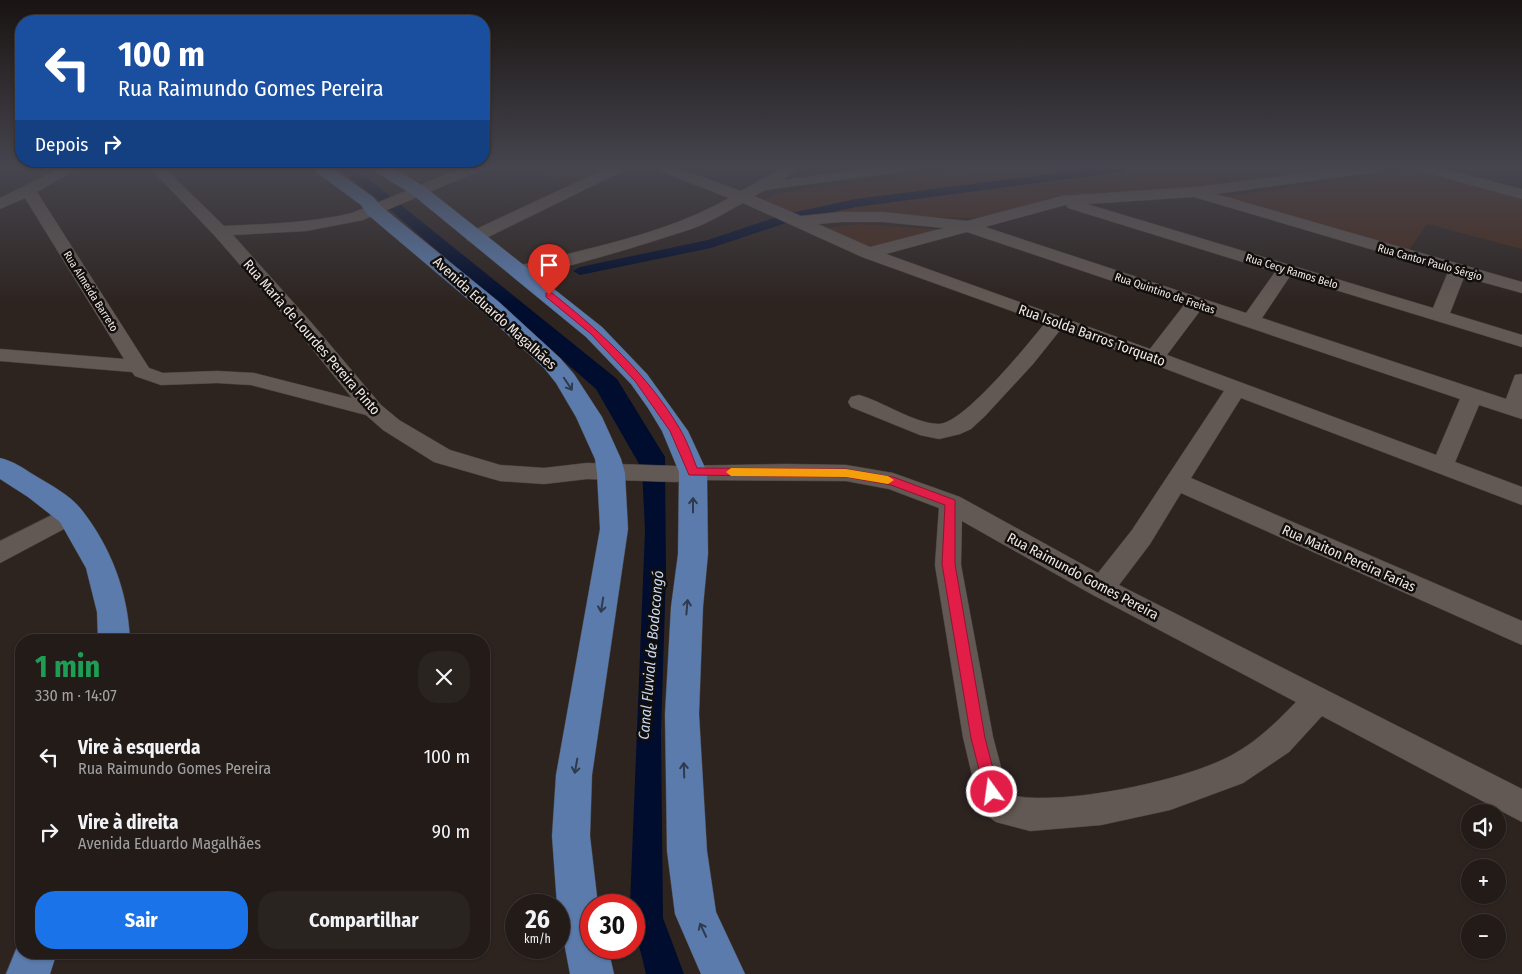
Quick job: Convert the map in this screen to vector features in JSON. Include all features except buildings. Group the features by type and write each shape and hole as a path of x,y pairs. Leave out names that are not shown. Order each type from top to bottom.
{"main road":[{"name":"Avenida Eduardo Magalhães","path":"384,213 552,363 566,379 600,439 611,473 614,529 574,775 571,836 575,895 592,974"},
{"path":"442,213 594,332 639,379 676,430 684,473 693,554 686,607 682,714 687,851 696,914 724,974"},
{"path":"0,466 38,490 70,515 100,567 113,612 114,634"},
{"path":"28,974 33,959"}],"street":[{"name":"Rua Almeida Barreto","path":"43,213 137,366 149,376 161,379 217,377 254,379 273,386 373,410"},
{"name":"Rua Maria de Lourdes Pereira Pinto","path":"202,213 309,332 373,410 417,443 442,456 470,466 500,473 544,476 587,471 611,473"},
{"path":"220,231 315,226 365,213"},
{"path":"474,237 523,213"},
{"path":"518,271 549,265 687,225 712,213"},
{"name":"Rua Isolda Barros Torquato","path":"787,213 868,253 1057,321 1522,496"},
{"path":"868,253 1014,213"},
{"name":"Rua Cecy Ramos Belo","path":"1103,213 1522,341"},
{"name":"Rua Cantor Paulo Sérgio","path":"1267,213 1522,288"},
{"name":"Rua Quintino de Freitas","path":"800,221 826,218 870,217 930,220 966,226 1518,411"},
{"path":"1250,322 1286,269"},
{"path":"1439,316 1458,270"},
{"path":"1154,358 1195,304"},
{"path":"859,402 920,428 940,432 958,426 978,411 1026,360 1057,321"},
{"name":"Rua Almeida Barreto","path":"0,355 77,363 137,366"},
{"path":"1518,411 1522,380"},
{"path":"1102,588 1141,537 1236,389"},
{"path":"1442,466 1459,430 1472,395"},
{"name":"Rua Raimundo Gomes Pereira","path":"611,473 846,473 893,481 951,503 1102,588 1522,806"},
{"name":"Rua Maiton Pereira Farias","path":"1177,482 1522,633"},
{"path":"951,503 948,564 978,738 992,792 1001,806 1008,811 1030,815 1102,809 1170,794 1232,772 1278,742 1319,699"},
{"path":"0,553 70,515"}],"shaded area":[{"path":"794,213 999,213 981,218 901,216 808,219"},
{"path":"1271,213 1522,213 1522,249 1427,224 1408,251"},
{"path":"860,224 949,230 875,251 826,228"}],"water":[{"name":"Canal Fluvial de Bodocongó","path":"395,213 411,213 617,379 665,457 666,574 661,732 663,918 684,974 646,974 642,959 645,959 645,894 630,894 645,530 642,469 596,389"}],"waterway":[{"path":"580,271 711,244 791,217 807,213"}],"slow traffic":[{"path":"731,472 846,473 888,480"}],"route":[{"path":"549,295 594,332 639,379 676,430 693,472 846,473 893,481 951,503 948,564 958,631 978,738 992,792"}]}
